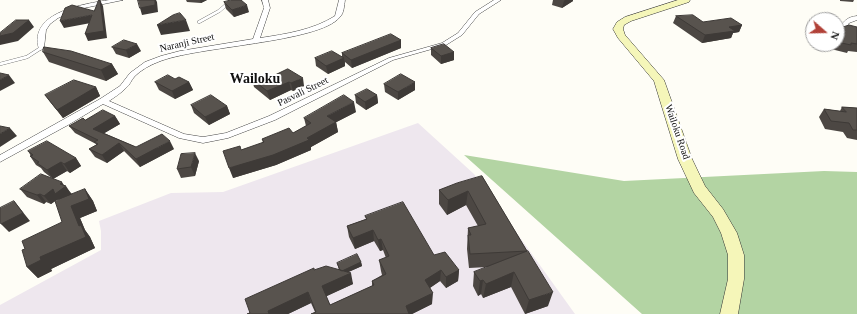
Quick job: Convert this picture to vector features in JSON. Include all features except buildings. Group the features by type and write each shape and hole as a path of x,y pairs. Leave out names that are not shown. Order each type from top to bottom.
{"street":[{"path":"41,48 42,31 47,23 53,19 75,9 120,0"},
{"path":"256,40 267,8 265,0"},
{"name":"Naranji Street","path":"0,159 103,101 125,85 134,73 156,61 199,49 291,34 319,27 336,18 341,10 342,0"},
{"name":"Pasvali Street","path":"103,101 182,136 203,140 228,135 272,118 391,59 444,44 452,40 460,34 477,13 498,0"},
{"name":"Wailoku Road","path":"686,0 628,19 620,24 618,29 620,36 659,80 685,159 699,189 718,213 730,233 736,255 736,280 729,314"},
{"path":"845,23 848,20 857,18"}],"lane":[{"path":"199,22 219,11 232,0"},
{"path":"0,64 27,58 41,48"}],"shaded area":[{"path":"418,123 474,174 575,314 0,314 0,305 101,250 101,231 99,221 171,193 223,192"}],"green space":[{"path":"464,155 624,181 824,171 857,172 857,314 642,314"}],"district":[{"name":"Wailoku","path":"255,79"}]}
